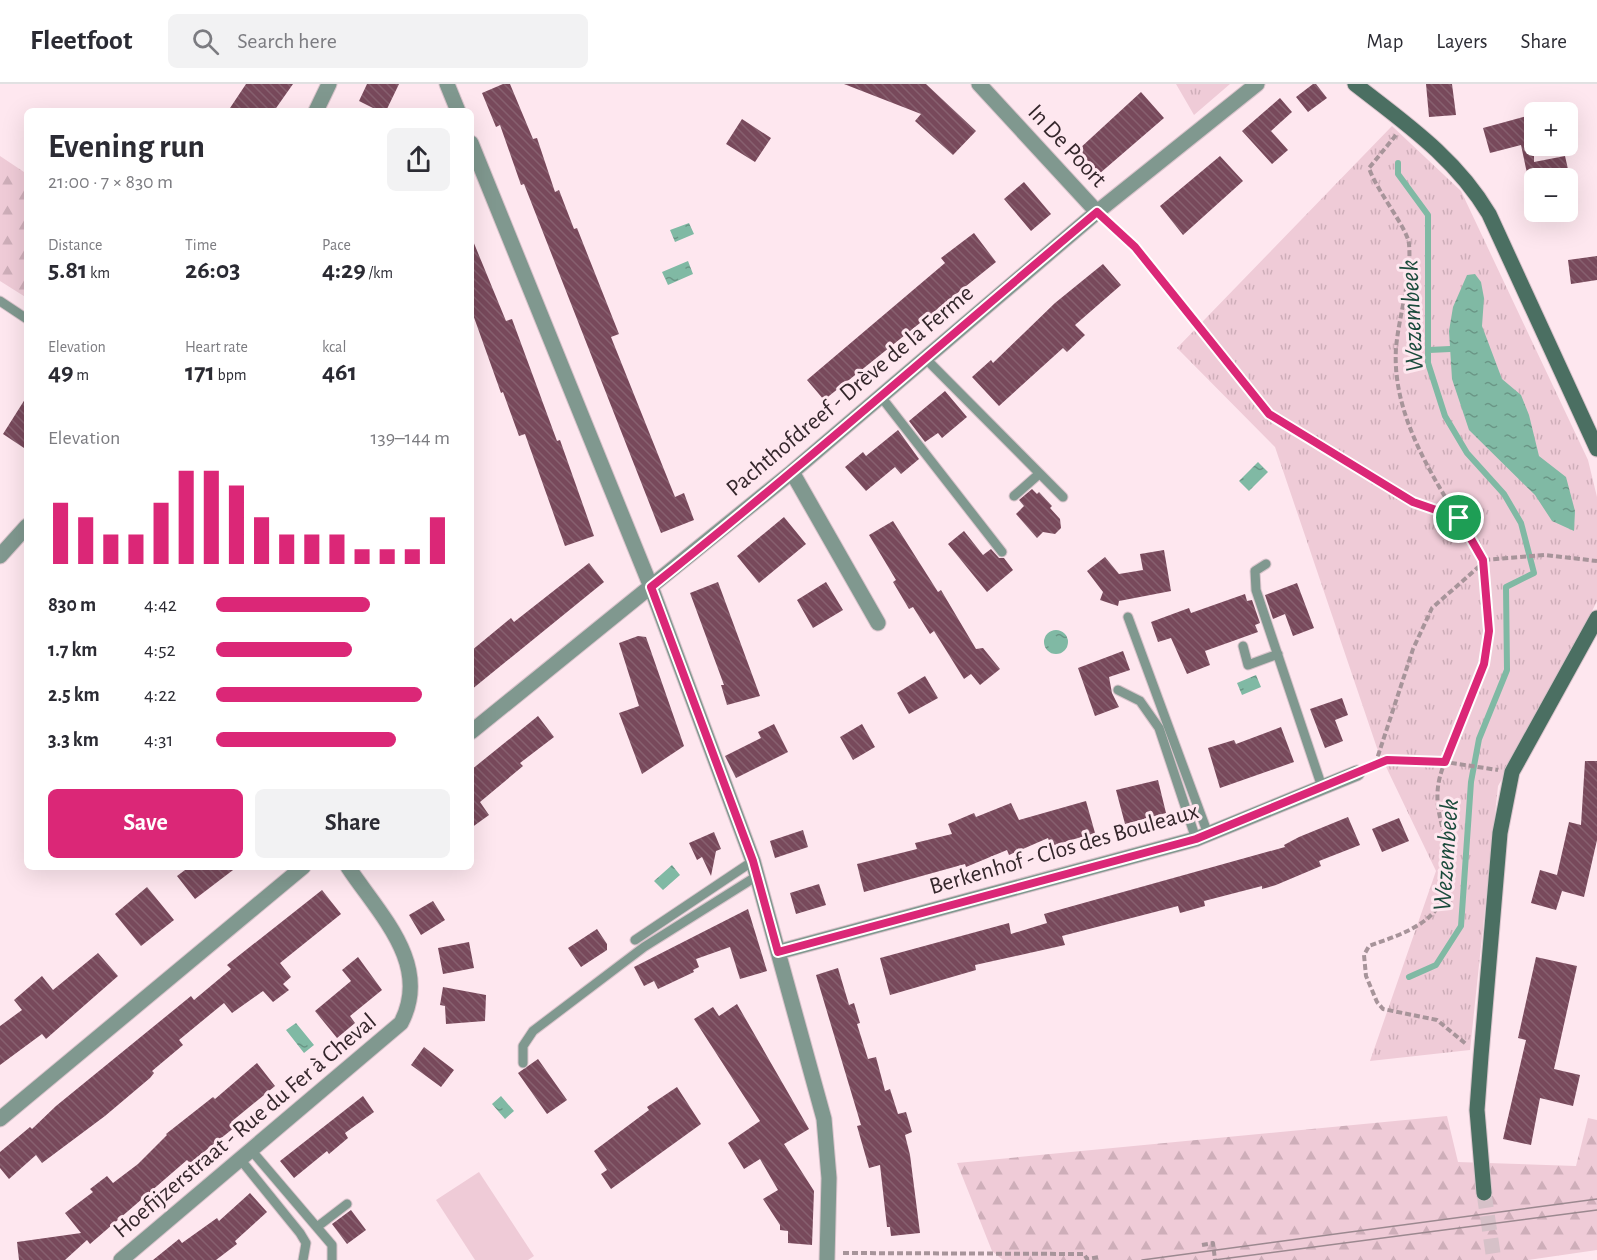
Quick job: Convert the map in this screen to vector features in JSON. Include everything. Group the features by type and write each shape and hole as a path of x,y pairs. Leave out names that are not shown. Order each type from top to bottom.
{"street":[{"path":"317,108 329,84"},
{"path":"447,84 457,108"},
{"name":"In De Poort","path":"979,84 1097,212"},
{"name":"Pachthofdreef - Drève de la Ferme","path":"474,730 882,398 924,357 1097,212 1257,84"},
{"path":"1355,84 1406,123 1472,186 1489,214 1597,450"},
{"path":"474,150 651,587 755,868 824,1119 828,1178 827,1257"},
{"path":"792,472 878,623"},
{"path":"3,547 24,529"},
{"path":"1484,1193 1477,1110 1500,833 1508,784 1512,772 1597,618"},
{"name":"Berkenhof - Clos des Bouleaux","path":"778,952 1202,836 1357,773"},
{"path":"0,1119 299,870"},
{"name":"Hoefijzerstraat - Rue du Fer à Cheval","path":"120,1260 401,1023 407,1012 412,986 408,959 350,870"}],"lane":[{"path":"0,301 24,317"},
{"path":"924,357 1063,497"},
{"path":"882,398 1002,552"},
{"path":"1014,496 1039,474"},
{"path":"1266,564 1255,571 1256,590 1322,787"},
{"path":"1128,617 1202,836"},
{"path":"1243,646 1248,665 1278,654"},
{"path":"1119,690 1140,701 1159,728 1202,836"},
{"path":"635,940 755,868"},
{"path":"523,1063 523,1046 533,1031 644,947 755,868"},
{"path":"246,1155 332,1245 332,1260"},
{"path":"246,1155 306,1243 303,1260"},
{"path":"317,1227 347,1204"}],"path":[{"path":"1406,123 1370,168 1373,181 1410,242 1396,349 1397,382 1417,444 1483,562 1489,631 1484,664 1445,762 1436,792 1438,819 1451,863 1446,891 1438,910 1405,933 1369,946 1364,955 1366,976 1377,1002 1383,1009 1437,1020 1481,1056"},
{"path":"1097,212 1135,247 1269,414 1413,502 1459,518"},
{"path":"1375,765 1413,649 1432,608 1483,562 1545,555 1597,561"},
{"path":"1357,773 1387,760 1445,762 1485,768"},
{"path":"1202,1245 1213,1243 1215,1260"},
{"path":"827,1257 1084,1254 1087,1259 1100,1257"}],"green space":[{"path":"1176,84 1230,84 1194,115"},
{"path":"1392,126 1461,191 1588,460 1597,497 1597,601 1553,690 1498,786 1470,1050 1370,1061 1436,871 1377,748 1275,447 1177,348"},
{"path":"0,156 24,172 24,296 0,281"},
{"path":"1447,1116 1458,1162 1576,1166 1588,1118 1597,1120 1597,1250 1528,1260 1003,1260 992,1251 957,1163"},
{"path":"479,1172 534,1256 528,1260 475,1260 436,1200"}],"water":[{"path":"689,223 694,234 675,242 670,230"},
{"path":"688,261 693,274 668,285 662,272"},
{"path":"1475,274 1481,282 1484,298 1482,326 1502,379 1521,395 1529,415 1539,456 1566,477 1575,511 1574,531 1552,521 1535,495 1469,430 1452,379 1449,331 1453,307 1467,275"},
{"path":"1258,462 1268,472 1249,491 1239,481"},
{"path":"1056,630 1061,631 1067,637 1067,647 1061,653 1056,654 1051,653 1045,647 1044,642 1045,637 1051,631"},
{"path":"1256,675 1261,687 1242,695 1237,683"},
{"path":"672,865 680,875 663,890 654,881"},
{"path":"296,1023 314,1045 304,1053 286,1030"},
{"path":"501,1096 514,1111 505,1119 492,1104"}],"building":[{"path":"246,84 293,84 276,108 230,108"},
{"path":"367,84 399,84 387,108 373,108 359,101"},
{"path":"503,84 510,84 533,139 537,138 555,192 559,190 574,229 577,228 619,334 611,337 675,497 684,493 694,520 661,533 524,184 521,185 500,125 496,127 482,93"},
{"path":"844,84 926,84 976,131 953,155 915,121 921,114"},
{"path":"1316,84 1327,98 1308,112 1296,97"},
{"path":"1426,84 1452,84 1456,115 1429,117"},
{"path":"1141,92 1164,118 1099,174 1078,150"},
{"path":"1280,98 1292,112 1271,131 1288,150 1272,164 1242,131"},
{"path":"1524,117 1524,156 1534,156 1534,162 1565,156 1568,168 1526,168 1521,145 1490,153 1483,128"},
{"path":"742,119 771,138 755,162 726,144"},
{"path":"1220,156 1243,181 1183,235 1160,206"},
{"path":"1024,182 1051,214 1031,231 1004,199"},
{"path":"974,233 996,262 824,400 807,380 945,263 941,258"},
{"path":"474,243 506,321 512,319 557,441 560,440 594,536 565,546 525,434 519,436 503,392 501,393 474,317"},
{"path":"1597,256 1597,280 1571,284 1568,260"},
{"path":"1103,264 1121,285 1075,325 1085,335 1067,352 1063,348 999,406 972,377 991,360 993,363 1055,303"},
{"path":"945,391 967,417 942,438 938,433 925,442 909,421"},
{"path":"24,401 24,448 3,434"},
{"path":"898,430 919,459 901,474 895,467 866,491 845,467 863,452 866,456"},
{"path":"1032,489 1037,494 1039,492 1060,519 1061,528 1055,534 1043,532 1037,538 1016,514 1024,506 1019,500"},
{"path":"784,517 806,544 759,583 737,556"},
{"path":"893,521 938,592 941,590 976,649 983,648 1000,669 980,685 971,674 964,679 934,631 930,634 913,607 909,609 893,582 896,580 869,535"},
{"path":"964,531 983,555 991,549 999,558 1004,558 1013,570 987,592 948,544"},
{"path":"1164,550 1171,591 1119,601 1118,606 1100,600 1103,592 1087,571 1105,557 1119,574 1143,570 1140,554"},
{"path":"589,563 604,582 474,688 474,649 511,618 514,622"},
{"path":"718,582 760,696 727,705 721,685 724,685 690,593"},
{"path":"826,582 843,610 813,628 797,600"},
{"path":"1297,583 1314,628 1293,636 1285,614 1273,619 1265,595"},
{"path":"1245,594 1247,601 1252,600 1260,623 1255,625 1258,632 1205,651 1210,665 1187,674 1171,638 1158,642 1151,622 1189,608 1191,613"},
{"path":"638,636 646,637 684,746 642,774 619,713 639,706 619,643"},
{"path":"1123,651 1130,670 1109,677 1112,693 1119,707 1095,716 1078,668"},
{"path":"925,676 938,698 909,714 897,693"},
{"path":"1342,698 1348,715 1335,720 1343,741 1325,748 1310,709"},
{"path":"538,716 554,737 520,763 523,766 480,802 489,815 474,826 474,768"},
{"path":"774,724 788,752 736,778 725,756 761,738 758,732"},
{"path":"862,724 875,747 853,760 840,737"},
{"path":"1281,727 1294,762 1220,788 1208,748 1234,740 1236,744"},
{"path":"1585,761 1597,761 1597,840 1584,897 1562,891 1556,910 1531,903 1540,870 1557,875 1569,822 1581,825"},
{"path":"1158,780 1166,813 1125,824 1116,790"},
{"path":"1086,801 1095,833 1051,846 1048,838 1009,855 1007,850 966,867 965,864 864,892 857,864 917,849 915,843 952,834 948,824 974,813 976,817 1011,803 1019,820"},
{"path":"1348,817 1360,845 1319,861 1321,866 1276,885 1262,889 1262,886 1204,901 1205,906 1180,913 1178,906 1062,936 1065,945 975,965 976,970 890,995 880,958 1009,923 1011,934 1047,923 1044,914 1285,847 1284,845 1299,837"},
{"path":"1399,818 1409,841 1382,852 1372,829"},
{"path":"803,830 808,847 775,858 770,841"},
{"path":"714,832 721,849 716,851 711,876 702,857 697,860 689,843"},
{"path":"185,870 233,870 195,899 177,876"},
{"path":"819,884 826,905 796,914 790,893"},
{"path":"147,887 174,920 141,946 115,914"},
{"path":"322,890 341,914 280,963 291,977 283,984 289,990 273,1002 263,991 232,1013 224,1003 179,1040 183,1045 152,1071 154,1073 150,1078 105,1116 42,1163 36,1155 9,1179 0,1168 0,1152 30,1127 32,1129 56,1106 191,996 194,1000 231,969 227,965"},
{"path":"433,901 445,920 421,935 409,915"},
{"path":"748,909 767,971 740,979 730,947 696,959 699,967 693,970 694,972 658,989 654,981 644,986 634,967"},
{"path":"597,929 607,944 607,950 581,967 568,948"},
{"path":"469,942 474,968 443,974 438,948"},
{"path":"98,953 118,976 46,1039 42,1034 0,1065 0,1026 22,1010 14,1000 42,976 53,990"},
{"path":"358,957 382,990 350,1016 355,1023 337,1038 315,1011 351,981 342,970"},
{"path":"1536,957 1577,966 1554,1069 1580,1075 1573,1106 1540,1098 1531,1145 1503,1139 1526,1040 1518,1038"},
{"path":"838,968 849,1005 854,1003 860,1023 857,1024 868,1059 876,1057 885,1091 890,1089 898,1114 906,1112 912,1132 905,1135 910,1155 920,1233 891,1236 890,1227 887,1227 880,1165 869,1168 857,1126 861,1125 816,975"},
{"path":"443,987 486,995 485,1021 446,1024 445,1006 440,1005"},
{"path":"737,1004 809,1129 784,1144 814,1191 812,1245 788,1243 788,1231 780,1230 780,1225 763,1199 778,1190 760,1159 744,1169 728,1143 760,1121 694,1019 713,1007 719,1016"},
{"path":"424,1047 454,1070 441,1087 411,1065"},
{"path":"538,1059 567,1100 547,1114 518,1073"},
{"path":"257,1063 275,1086 231,1122 235,1127 190,1163 187,1160 90,1244 87,1240 65,1260 19,1260 17,1242 81,1233 65,1213 93,1192 90,1189 107,1176 113,1183 138,1164 166,1134 213,1097 215,1099"},
{"path":"677,1087 701,1124 611,1189 601,1174 607,1170 594,1151 649,1110 647,1107"},
{"path":"363,1096 374,1112 345,1133 348,1138 329,1154 327,1151 294,1178 280,1161"},
{"path":"250,1193 267,1212 235,1241 237,1244 216,1260 153,1260 179,1239 182,1243 217,1218 219,1221"},
{"path":"351,1210 366,1230 347,1244 332,1224"}],"waterway":[{"name":"Wezembeek","path":"1398,163 1398,174 1428,215 1428,363 1445,416 1467,453 1504,494 1521,523 1534,573 1506,587 1507,670 1479,739 1471,782 1461,926 1436,965 1409,977"},
{"path":"1429,350 1450,349"}],"tunnel":[{"path":"1484,1193 1494,1260"}],"tram line":[{"path":"1142,1260 1597,1199"},
{"path":"1214,1260 1597,1210"}],"route":[{"path":"1097,212 1135,247 1269,414 1413,502 1459,518 1483,560 1489,631 1484,664 1445,762 1387,760 1196,839 778,952 753,861 651,587 882,398 924,357 1097,212"}]}
